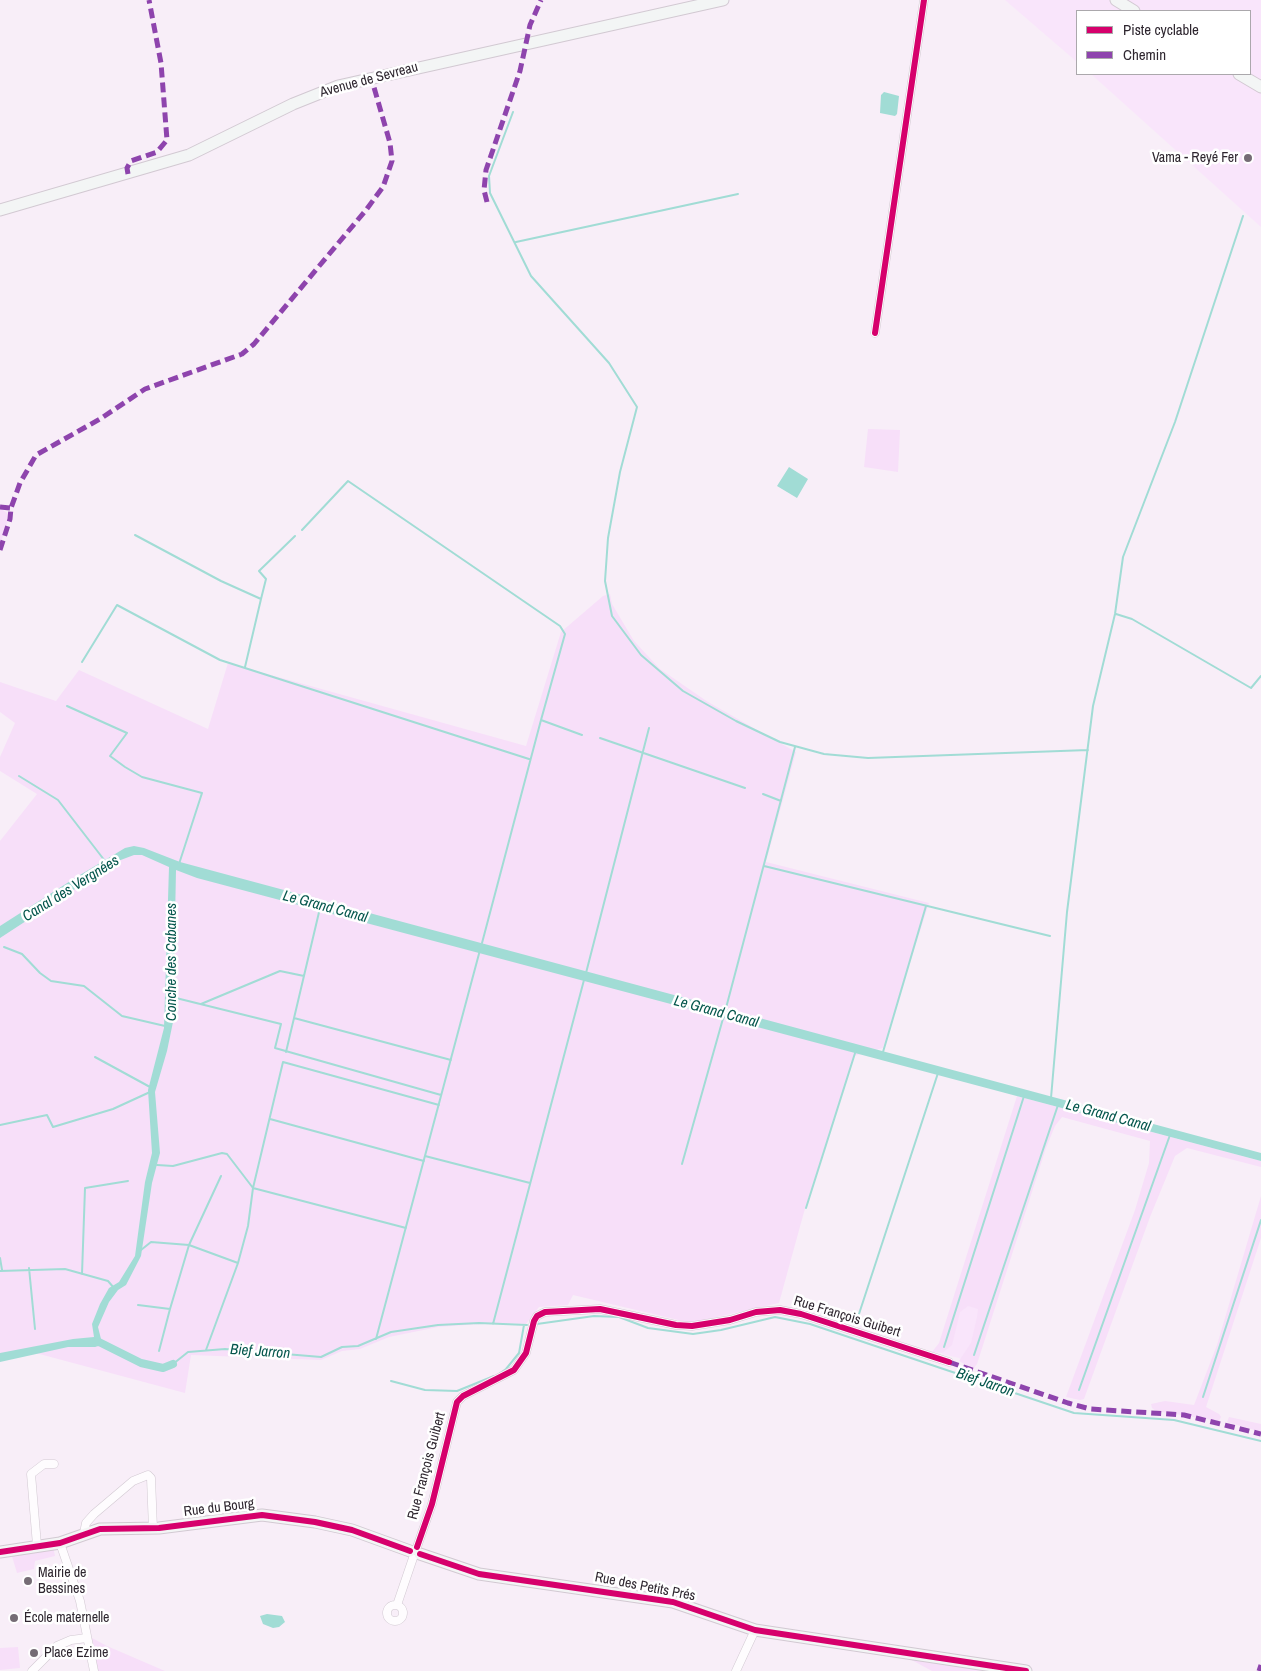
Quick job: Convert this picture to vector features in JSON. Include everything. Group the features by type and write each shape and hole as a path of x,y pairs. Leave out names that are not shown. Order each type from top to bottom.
{"street":[{"name":"Avenue de Sevreau","path":"0,210 189,155 293,104 338,86 723,0"},
{"path":"875,333 924,0"},
{"path":"1116,0 1132,10"},
{"path":"1240,75 1260,87"},
{"name":"Rue François Guibert","path":"397,1605 432,1504 457,1402 463,1396 514,1370 526,1353 534,1321 537,1316 545,1312 600,1308 676,1325 692,1326 756,1312 780,1310 801,1314 949,1362"},
{"path":"37,1545 31,1474 44,1464 54,1464"},
{"path":"84,1533 86,1523 94,1514 133,1481 148,1475 151,1478 154,1529"},
{"name":"Rue du Bourg","path":"0,1552 60,1542 100,1529 154,1529 262,1515 352,1530 415,1553"},
{"path":"60,1542 80,1601 94,1671"},
{"name":"Rue des Petits Prés","path":"415,1553 479,1574 673,1602 755,1630 1026,1671"},
{"path":"736,1671 755,1630"},
{"path":"33,1670 57,1646 71,1640 87,1638"}],"shaded area":[{"path":"1005,0 1261,0 1261,227 1092,75 1251,75 1251,10 1076,10 1076,61"},
{"path":"868,429 900,430 898,472 864,467"},
{"path":"0,508 10,515 0,545"},
{"path":"610,594 612,604 634,641 660,669 708,702 796,752 766,862 929,903 883,1048 854,1056 804,1212 779,1303 691,1323 573,1295 568,1305 539,1307 526,1324 495,1323 438,1327 389,1337 360,1349 342,1351 321,1360 191,1355 185,1393 32,1352 0,1360 0,841 37,794 0,771 0,757 15,723 0,712 0,682 56,701 79,670 208,729 228,663 526,746 561,632 603,596"},
{"path":"1017,1096 1261,1161 1261,1167 1187,1148 1175,1156 1150,1217 1084,1399 1080,1400 1066,1397 1135,1210 1149,1163 1150,1141 1062,1117 1055,1126 1046,1148 977,1364 973,1369 959,1361 971,1343 977,1317 978,1309 968,1306 960,1312 952,1345 942,1353 932,1352 939,1343"},
{"path":"1261,1196 1261,1238 1206,1407 1221,1417 1219,1421 1156,1411 1152,1408 1151,1404 1165,1401 1194,1405 1217,1345"},
{"path":"960,1301 986,1309 969,1364 959,1358 942,1354"},
{"path":"1229,1417 1261,1424 1261,1432 1227,1422"},
{"path":"53,1547 55,1556 35,1561 34,1569 17,1573 11,1553"},
{"path":"92,1638 107,1646 165,1671 97,1671"},
{"path":"18,1647 20,1668 0,1670 0,1648"},
{"path":"906,1657 994,1671 932,1671"}],"water":[{"path":"884,92 899,96 897,114 895,116 880,113 881,95"},
{"path":"789,467 808,479 797,498 777,486"},
{"path":"134,846 180,862 1261,1153 1261,1161 197,878 176,870 173,1022 155,1092 160,1153 152,1183 141,1256 126,1285 118,1290 109,1302 98,1327 102,1343 95,1347 68,1347 0,1362 0,1353 73,1339 94,1337 92,1324 100,1304 109,1288 119,1282 135,1256 145,1182 152,1153 148,1090 164,1028 169,867 142,855 134,855 118,861 0,938 0,926 125,848"},
{"path":"267,1614 282,1616 285,1622 279,1627 273,1628 263,1624 260,1616"}],"waterway":[{"path":"513,112 489,176 490,193 531,276 609,363 637,407 620,472 608,538 605,581 612,616 641,655 683,691 736,721 780,742 824,754 868,758 1088,750"},
{"path":"516,242 738,194"},
{"path":"1051,1098 1067,912 1093,706 1115,614 1123,557 1175,422 1243,216"},
{"path":"302,530 348,481 560,626 565,634 541,720"},
{"path":"135,535 221,581 261,599 245,667"},
{"path":"261,599 266,579 259,571 295,536"},
{"path":"82,662 117,605 220,660 529,759"},
{"path":"1116,614 1132,619 1251,688 1261,676"},
{"path":"67,706 127,733 110,756 125,767 142,777 202,793 179,864"},
{"path":"482,943 541,720 582,735"},
{"path":"586,973 649,728"},
{"path":"600,738 745,788"},
{"name":"Le Grand Canal","path":"726,1008 795,747"},
{"name":"Canal des Vergnées","path":"19,776 58,800 105,861"},
{"path":"763,794 781,801"},
{"path":"764,866 1050,936"},
{"path":"883,1052 926,906"},
{"name":"Le Grand Canal","path":"286,1052 320,908"},
{"name":"Conche des Cabanes","path":"4,947 22,954 40,973 51,981 84,986 122,1016 165,1026"},
{"path":"376,1339 480,950"},
{"path":"201,1004 280,971 304,976"},
{"path":"493,1324 584,980"},
{"name":"Conche des Cabanes","path":"172,997 281,1024 275,1048 441,1095"},
{"name":"Le Grand Canal","path":"682,1164 724,1015"},
{"path":"294,1018 451,1060"},
{"path":"806,1208 856,1050"},
{"path":"95,1057 150,1087"},
{"path":"206,1350 238,1263 248,1226 253,1188 283,1062 439,1105"},
{"path":"857,1320 938,1073"},
{"path":"0,1125 47,1115 53,1127 113,1109 150,1092"},
{"path":"944,1347 1024,1096"},
{"path":"974,1355 1058,1105"},
{"path":"270,1119 424,1161"},
{"path":"1079,1390 1170,1135"},
{"path":"157,1165 173,1166 222,1153 227,1154 253,1188 406,1228"},
{"path":"425,1156 530,1183"},
{"path":"138,1305 170,1309 189,1245 221,1176"},
{"path":"82,1274 85,1188 128,1181"},
{"path":"1203,1397 1261,1220"},
{"path":"141,1250 151,1242 189,1245 238,1263"},
{"path":"0,1258 2,1270"},
{"path":"29,1268 35,1329"},
{"path":"0,1271 65,1269 108,1281 114,1288"},
{"path":"159,1351 170,1309"},
{"name":"Bief Jarron","path":"537,1324 594,1316 619,1317 648,1328 693,1334 721,1330 775,1317 810,1324 1074,1413 1174,1420 1261,1441"},
{"name":"Bief Jarron","path":"173,1364 188,1352 225,1349 321,1357 342,1347 358,1346 391,1332 438,1325 479,1323 527,1325"},
{"path":"499,1374 506,1369 519,1353 524,1325"},
{"name":"Bief Jarron","path":"92,1343 99,1342 141,1363 163,1368 173,1364"},
{"path":"391,1381 425,1390 457,1391 494,1376"}],"marked path":[{"path":"128,174 127,168 131,161 157,152 167,140 161,63 149,0"},
{"path":"487,202 484,190 486,170 520,71 530,25 541,0"},
{"path":"0,550 20,483 36,455 100,419 145,389 242,354 254,344 366,210 383,187 392,161 390,143 371,77"},
{"path":"0,507 11,508"},
{"path":"949,1362 1090,1409 1184,1415 1261,1434"},
{"path":"1259,1671 1261,1665"}],"cycle path":[{"path":"875,333 924,0"},
{"path":"417,1547 432,1504 457,1402 463,1396 514,1370 526,1353 534,1321 537,1316 545,1312 600,1309 676,1325 692,1326 730,1320 756,1312 780,1310 801,1314 949,1362"},
{"path":"0,1552 60,1543 100,1529 159,1528 262,1515 315,1522 352,1530 410,1551"},
{"path":"420,1554 479,1574 673,1602 755,1630 1026,1671"}],"place":[{"name":"Vama - Reyé Fer","path":"1248,158"},
{"name":"Mairie de Bessines","path":"28,1581"},
{"name":"École maternelle","path":"14,1618"},
{"name":"Place Ezime","path":"34,1653"}]}
